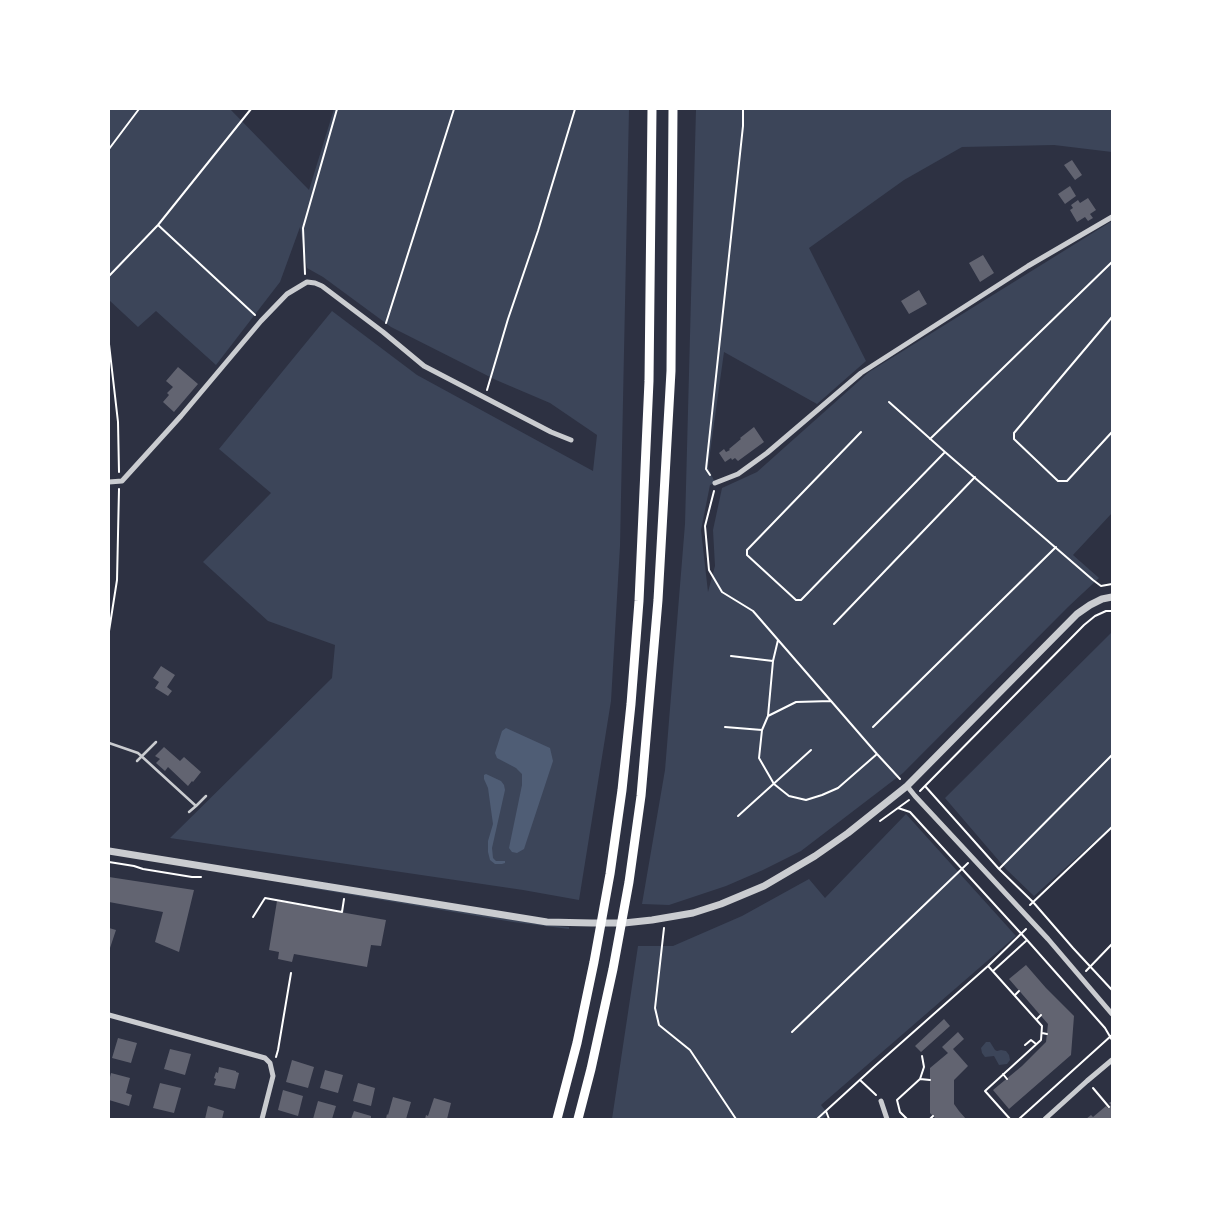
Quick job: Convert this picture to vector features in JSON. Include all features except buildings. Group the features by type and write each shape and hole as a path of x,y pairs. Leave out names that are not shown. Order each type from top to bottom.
{"highway":[{"path":"557,1119 577,1043 610,874 622,790 631,704 639,601 649,381 652,109"},
{"path":"578,1119 613,969 641,796 658,600 670,371 673,109"}],"street":[{"path":"715,483 738,474 760,458 861,373 1028,266 1112,217"},
{"path":"109,482 122,481 192,403 261,321 287,294 307,282 322,286 424,366 551,432 571,440"},
{"path":"109,851 548,922 624,923 693,913 764,886 816,856 848,833 907,786 1077,614 1102,599 1112,597"},
{"path":"907,786 1081,977 1112,1014"},
{"path":"109,1015 265,1058 270,1063 274,1076 264,1119"},
{"path":"1045,1119 1112,1060"},
{"path":"881,1100 887,1119"}],"lane":[{"path":"137,761 156,742"},
{"path":"109,743 138,753 196,806"},
{"path":"189,812 206,796"}],"path":[{"path":"109,148 139,109"},
{"path":"109,276 158,225 251,109"},
{"path":"307,282 304,269 303,228 337,109"},
{"path":"383,332 454,109"},
{"path":"485,397 576,109"},
{"path":"743,109 743,126 706,469 715,483 705,526 709,570 722,592 753,611 907,786"},
{"path":"158,225 261,321"},
{"path":"930,439 1112,262"},
{"path":"1112,317 1014,433 1014,439 1058,481 1067,481 1112,432"},
{"path":"889,402 944,452 1101,586 1112,584"},
{"path":"861,432 747,550 747,555 796,600 801,600 944,452"},
{"path":"834,624 975,477"},
{"path":"873,727 1056,547"},
{"path":"778,640 773,661 768,716 762,730 759,758 774,784 789,796 806,800 838,788 877,754"},
{"path":"731,656 773,661"},
{"path":"768,716 796,702 830,700"},
{"path":"725,727 762,730"},
{"path":"738,816 811,750"},
{"path":"999,869 1112,756"},
{"path":"925,786 999,869 1033,902 1112,990"},
{"path":"898,808 910,812 962,868 1105,1028 1111,1038 1019,1119"},
{"path":"1022,912 1112,827"},
{"path":"792,1032 973,858"},
{"path":"109,862 134,866 143,870 192,877 202,876"},
{"path":"253,917 265,898 342,912 344,897"},
{"path":"817,1119 1033,924"},
{"path":"664,928 656,1008 659,1024 690,1050 736,1119"},
{"path":"993,971 1027,940"},
{"path":"1081,977 1112,944"},
{"path":"988,966 1042,1026 1041,1040 985,1091 1010,1119"},
{"path":"270,1063 275,1058 278,1050 291,973"},
{"path":"1014,995 1019,991"},
{"path":"1036,1019 1041,1016"},
{"path":"1042,1033 1047,1034"},
{"path":"1025,1045 1032,1040 1036,1044"},
{"path":"1030,1050 1034,1054"},
{"path":"907,1119 900,1112 897,1100 920,1079 924,1067 922,1056"},
{"path":"1003,1074 1007,1079"},
{"path":"920,1079 930,1080"},
{"path":"860,1080 881,1100"},
{"path":"1087,1081 1109,1107"},
{"path":"826,1111 829,1119"},
{"path":"930,1119 933,1116"}],"shaded area":[{"path":"109,109 230,109 309,190 334,109 629,109 620,546 611,701 579,900 170,838 332,678 335,645 268,621 203,562 271,493 219,449 332,311 417,375 593,471 597,435 550,403 496,380 391,327 323,277 307,268 300,227 280,282 216,365 156,311 138,327 109,300"},
{"path":"696,109 1112,109 1112,152 1054,145 962,147 904,180 809,248 866,361 817,404 724,352 708,467 715,483 710,485 701,530 708,592 715,566 713,530 722,488 757,472 869,372 1112,221 1112,513 1073,555 1099,578 903,773 801,851 726,886 669,905 642,904 665,770 685,524"},
{"path":"1112,632 1112,826 1034,896 1006,869 945,798"},
{"path":"506,728 550,748 553,761 524,849 517,853 512,852 509,848 522,785 522,774 516,768 497,758 495,753 502,731"},
{"path":"486,774 501,781 505,790 492,848 493,858 496,861 505,861 502,864 495,864 490,860 488,852 488,841 493,824 488,788 484,779"},
{"path":"906,814 1016,936 821,1105 828,1114 822,1119 612,1119 638,946 673,946 742,916 809,879 825,898"},
{"path":"304,885 513,920 569,927 569,929 513,922 304,887"},
{"path":"986,1042 990,1042 997,1051 1006,1051 1010,1060 1007,1064 999,1065 994,1056 985,1057 981,1048"}]}
